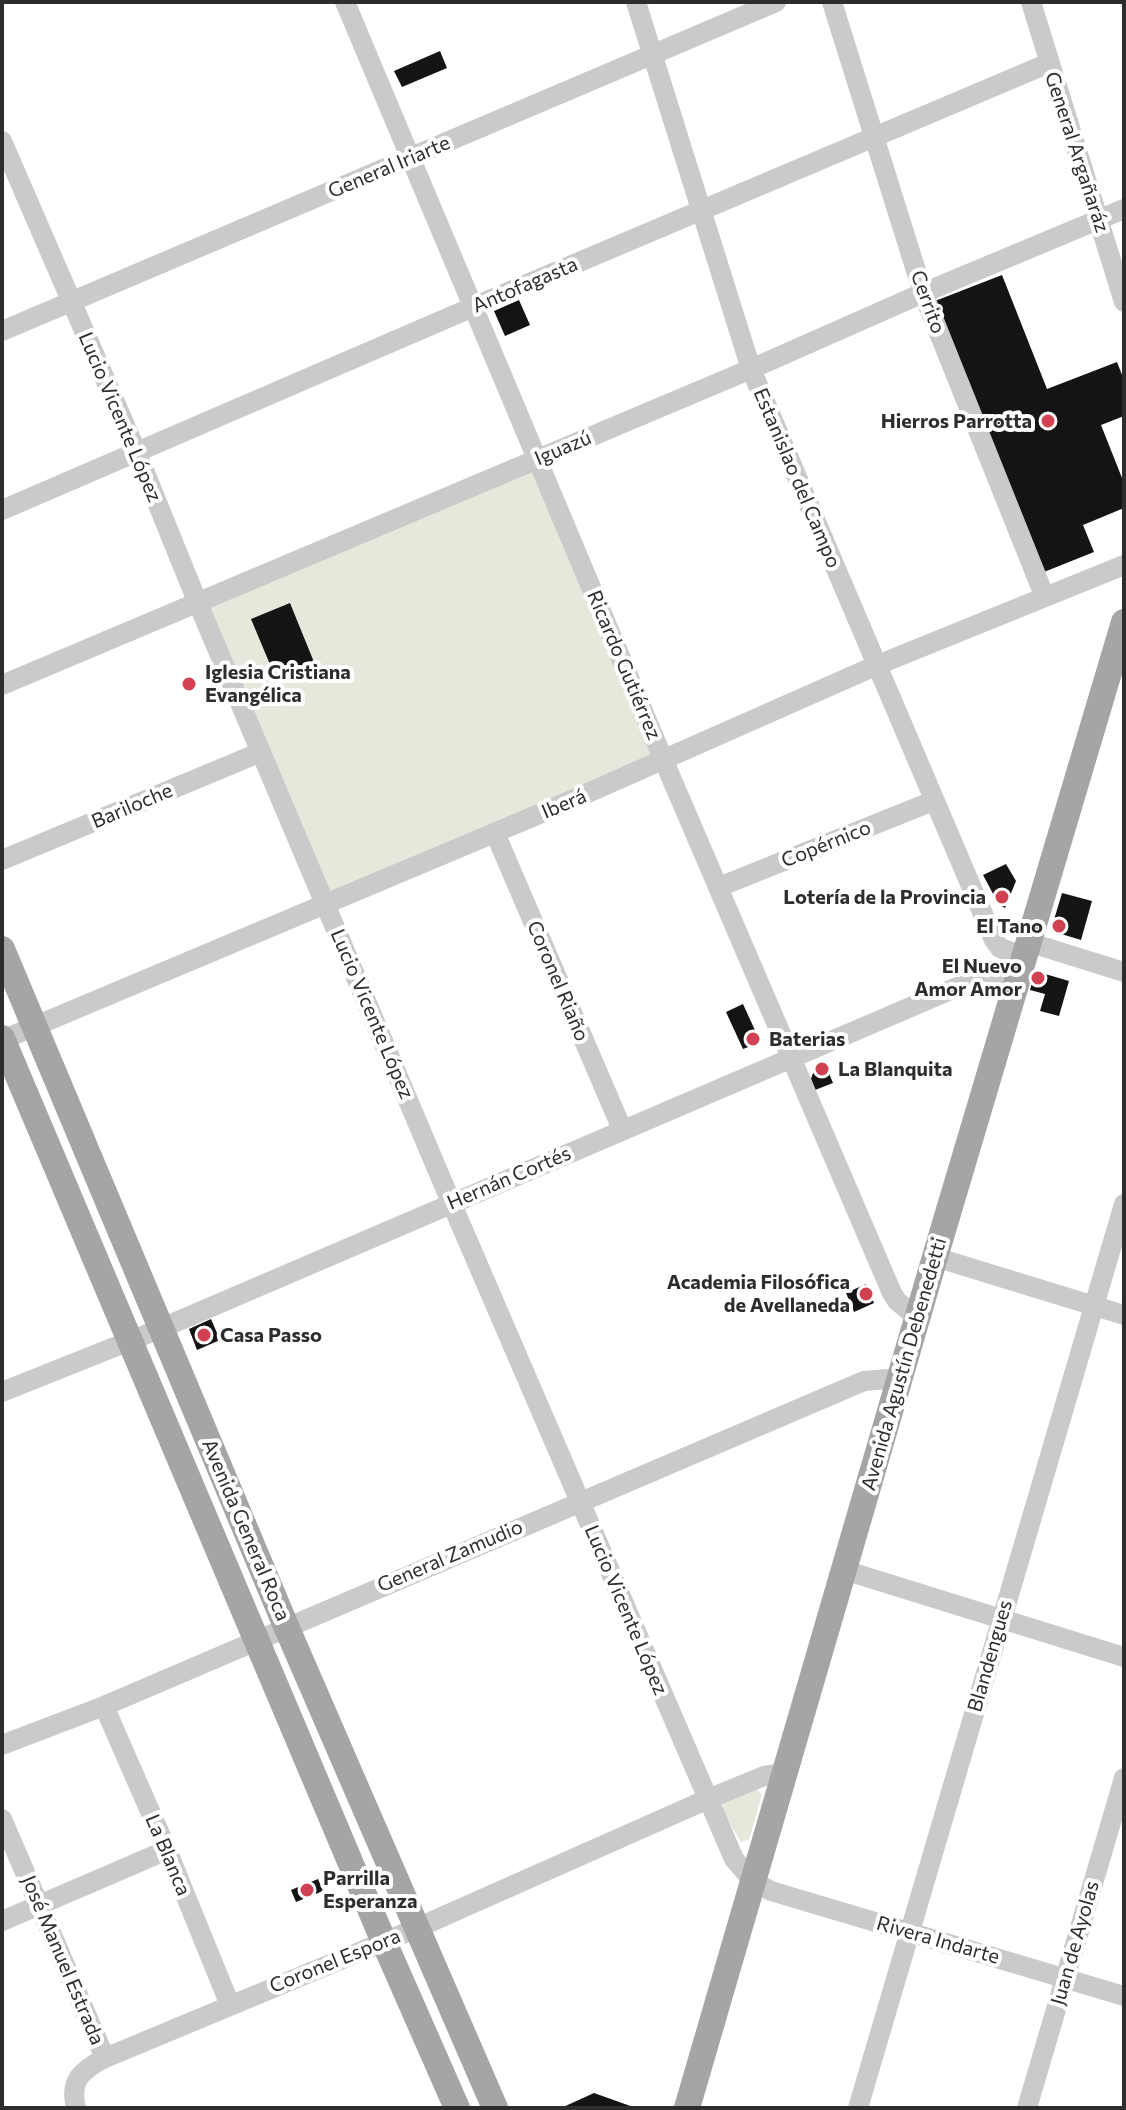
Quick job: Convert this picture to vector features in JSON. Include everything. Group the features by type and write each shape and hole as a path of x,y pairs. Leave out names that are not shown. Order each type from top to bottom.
{"main road":[{"name":"Avenida Agustín Debenedetti","path":"687,2108 935,1257 1123,631"},
{"name":"Avenida General Roca","path":"2,949 286,1626 495,2108"},
{"name":"Avenida General Roca","path":"2,1039 457,2108"}],"street":[{"name":"Ricardo Gutiérrez","path":"345,2 892,1293 918,1318"},
{"name":"Estanislao del Campo","path":"636,2 751,369 994,940"},
{"name":"General Iriarte","path":"2,331 776,2"},
{"name":"Cerrito","path":"832,2 923,293 1044,595"},
{"name":"General Argañaráz","path":"1031,2 1124,302"},
{"name":"Antofagasta","path":"2,510 1049,63"},
{"name":"Lucio Vicente López","path":"2,141 137,453 579,1501 734,1859 753,1881"},
{"name":"Iguazú","path":"2,685 1124,209"},
{"name":"Iberá","path":"2,1039 664,761 875,666 1124,565"},
{"name":"Bariloche","path":"2,860 261,752"},
{"name":"Copérnico","path":"719,887 933,801"},
{"name":"Coronel Riaño","path":"495,833 622,1129"},
{"name":"Hernán Cortés","path":"994,940 1000,948 1023,959 1124,972"},
{"name":"Hernán Cortés","path":"2,1392 162,1328 1023,959"},
{"name":"Blandengues","path":"858,2108 1124,1204"},
{"path":"935,1257 1124,1315"},
{"name":"General Zamudio","path":"2,1745 104,1706 864,1381 900,1378"},
{"path":"844,1570 1124,1657"},
{"name":"La Blanca","path":"104,1706 230,2005"},
{"name":"Coronel Espora","path":"75,2098 76,2078 83,2070 105,2058 417,1928 708,1799 764,1776 784,1773"},
{"name":"Juan de Ayolas","path":"1027,2108 1124,1778"},
{"name":"José Manuel Estrada","path":"2,1819 105,2058"},
{"path":"2,1921 167,1850"},
{"name":"Rivera Indarte","path":"753,1881 771,1891 1124,1996"}],"shaded area":[{"path":"539,458 664,761 325,903 197,601"},
{"path":"756,1789 762,1794 749,1840 741,1842 722,1811 723,1803"}],"building":[{"path":"440,51 447,68 402,87 394,71"},
{"name":"Hierros Parrotta","path":"1002,275 1047,389 1117,362 1124,380 1124,416 1101,425 1124,483 1124,508 1083,525 1094,552 1044,572 935,301"},
{"path":"519,300 530,325 505,336 494,311"},
{"path":"290,603 318,672 298,680 292,667 274,674 251,619"},
{"path":"1006,864 1016,881 1005,908 999,905 983,875"},
{"path":"1062,893 1092,901 1081,940 1058,933 1053,923"},
{"path":"1035,971 1069,981 1059,1016 1040,1011 1045,994 1030,990"},
{"path":"743,1004 758,1037 756,1044 743,1049 726,1012"},
{"path":"826,1066 833,1083 815,1090 811,1079 814,1070"},
{"path":"866,1284 874,1303 854,1312 846,1293"},
{"name":"Casa Passo","path":"211,1319 220,1340 197,1350 189,1329"},
{"name":"Parrilla Esperanza","path":"318,1879 323,1891 296,1902 291,1890"},
{"path":"594,2093 636,2108 561,2108"}],"place":[{"name":"Hierros Parrotta","path":"1048,421"},
{"name":"Iglesia Cristiana Evangélica","path":"189,684"},
{"name":"Lotería de la Provincia","path":"1002,897"},
{"name":"El Tano","path":"1059,926"},
{"name":"El Nuevo Amor Amor","path":"1038,978"},
{"name":"Baterias","path":"753,1039"},
{"name":"La Blanquita","path":"822,1069"},
{"name":"Academia Filosófica de Avellaneda","path":"866,1294"},
{"name":"Casa Passo","path":"204,1335"},
{"name":"Parrilla Esperanza","path":"307,1890"}]}
